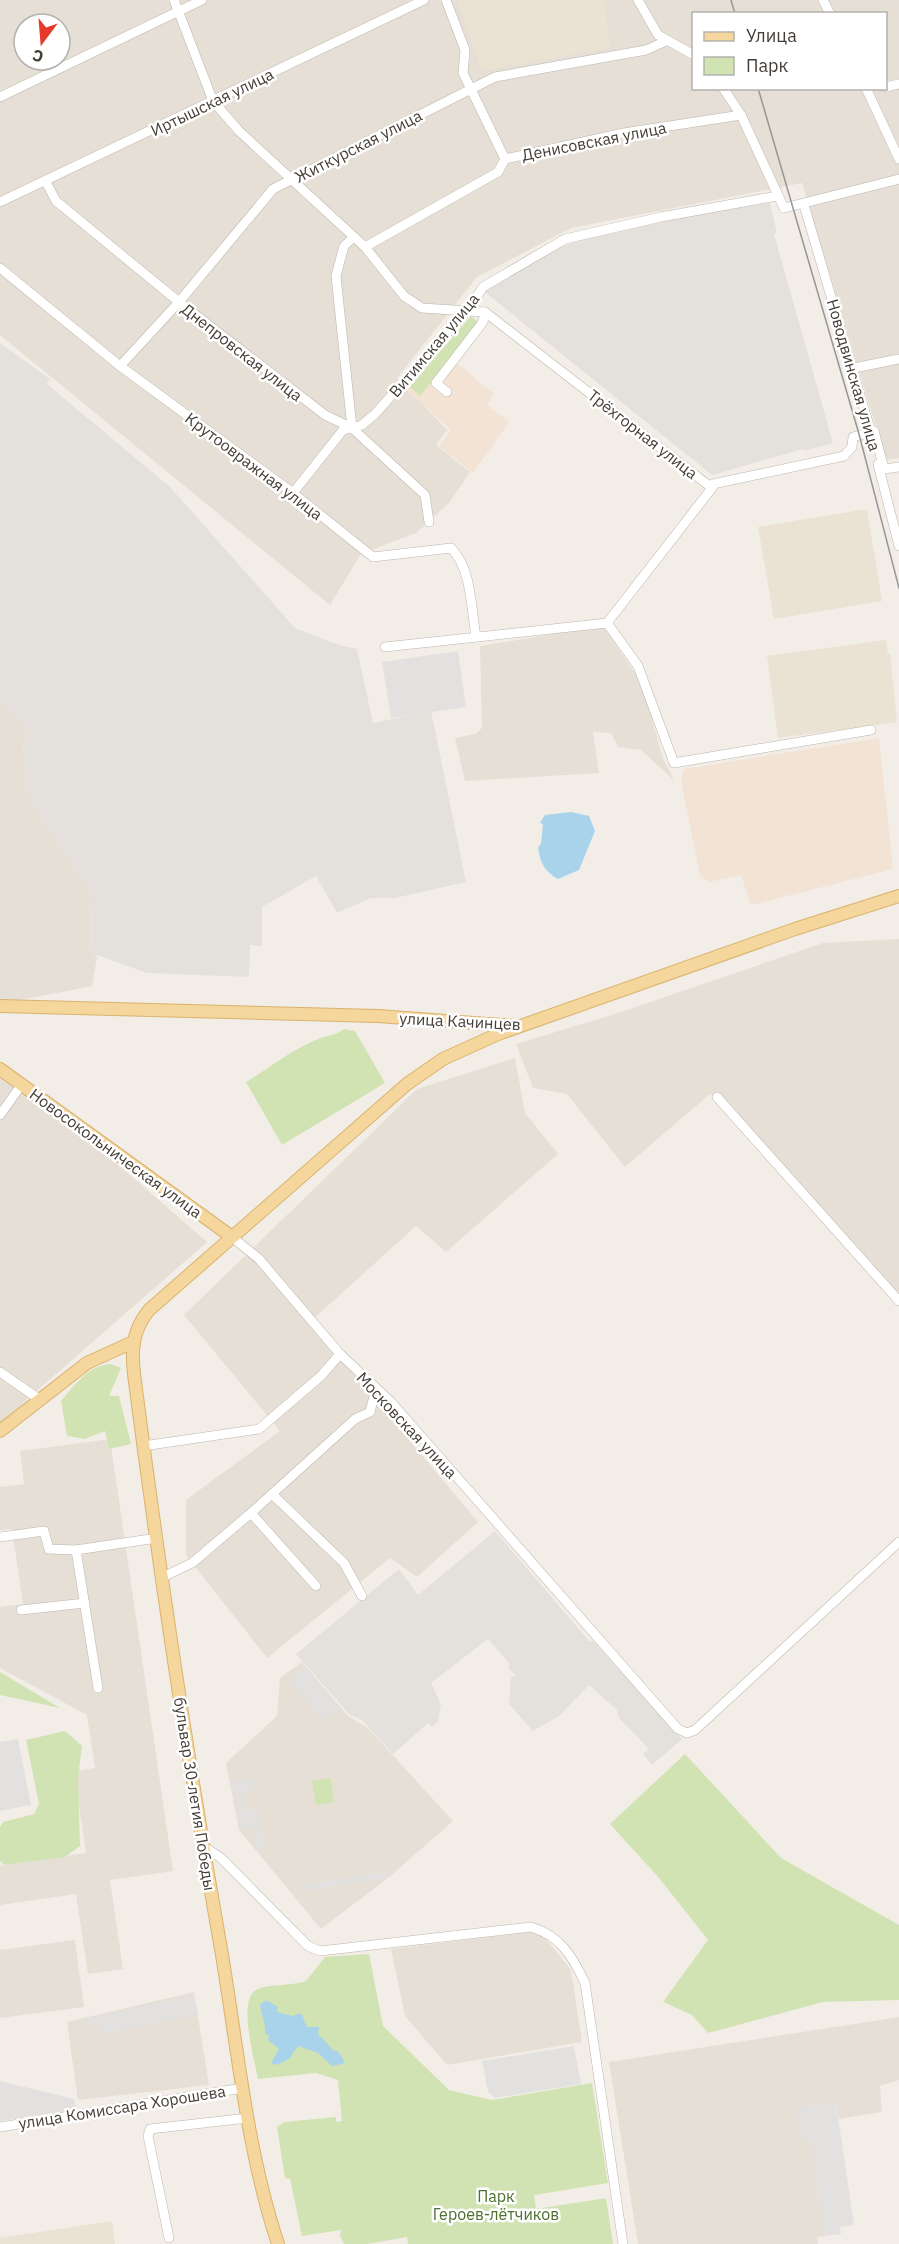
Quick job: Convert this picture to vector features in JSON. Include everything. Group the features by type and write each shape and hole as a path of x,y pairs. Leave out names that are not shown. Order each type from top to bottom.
{"main road":[{"name":"улица Качинцев","path":"0,1006 378,1016 525,1026 795,929 899,896"},
{"path":"0,1431 87,1363 133,1342 136,1328 149,1310 407,1084 458,1052 498,1034 525,1026"},
{"name":"Новосокольническая улица","path":"0,1069 232,1237"},
{"name":"бульвар 30-летия Победы","path":"133,1342 133,1364 143,1446 203,1846 248,2118 278,2244"}],"street":[{"path":"174,0 213,101 239,131 365,247 404,296 422,308 485,312 483,322 436,383 447,392"},
{"path":"0,97 202,0"},
{"name":"Иртышская улица","path":"0,202 424,0"},
{"path":"446,0 465,50 463,73 505,159"},
{"path":"638,0 653,29 666,41 686,49 692,54"},
{"path":"824,1 835,0"},
{"name":"Житкурская улица","path":"120,366 179,302 273,189 495,77 646,50 666,41"},
{"path":"724,90 741,115 784,208 804,205 899,179"},
{"path":"869,90 899,159"},
{"name":"Денисовская улица","path":"365,247 498,172 505,159 624,132 741,115"},
{"name":"Днепровская улица","path":"46,182 56,201 179,302 325,416 352,428 425,495 429,522"},
{"name":"Витимская улица","path":"293,493 344,430 362,425 375,414 468,310 483,287 565,239 661,217 777,196"},
{"name":"Новодвинская улица","path":"804,205 854,368 899,546"},
{"path":"352,428 336,276 344,246 354,237"},
{"name":"Крутоовражная улица","path":"0,268 120,366 293,493 373,557 451,549 458,556 465,574 476,637"},
{"name":"Трёхгорная улица","path":"485,312 712,488 713,484 844,456 852,447 854,437 871,431"},
{"path":"854,368 899,359"},
{"path":"871,431 874,431 884,469 899,467"},
{"path":"385,647 608,622 712,488"},
{"path":"608,622 638,666 674,763 871,730"},
{"path":"0,1115 22,1084"},
{"path":"717,1097 899,1301"},
{"name":"Московская улица","path":"232,1237 266,1267 340,1354 376,1389 678,1729 687,1733 695,1730 899,1542"},
{"path":"143,1446 259,1429 321,1376 340,1354"},
{"path":"0,1372 39,1399"},
{"path":"163,1577 192,1563 356,1419 370,1412 376,1389"},
{"path":"272,1494 344,1563 362,1596"},
{"path":"251,1513 316,1586"},
{"path":"0,1537 45,1532 49,1549 76,1550 157,1538"},
{"path":"76,1550 98,1688"},
{"path":"21,1610 85,1604"},
{"path":"203,1846 221,1858 308,1946 320,1951 531,1926 555,1936 575,1962 585,1983 623,2244"},
{"name":"улица Комиссара Хорошева","path":"0,2127 243,2088"},
{"path":"169,2238 148,2136 150,2130 248,2118"}],"shaded area":[{"path":"0,0 899,0 899,458 886,460 802,183 571,228 477,277 397,378 447,430 436,445 470,472 449,503 416,533 361,554 330,605 0,335"},
{"path":"457,0 604,0 610,48 482,71"},
{"path":"770,203 777,233 774,234 833,443 804,451 803,449 712,475 486,293 486,289 561,247 591,237 658,220"},
{"path":"0,343 50,379 47,384 170,487 295,628 336,644 357,649 373,723 431,711 466,882 395,898 371,898 337,913 316,876 262,907 262,946 250,945 249,977 147,973 91,953 92,892 35,808 27,790 23,745 30,731 0,702"},
{"path":"440,349 494,394 487,405 509,422 473,473 439,446 451,430 405,389"},
{"path":"867,509 882,601 774,619 758,527"},
{"path":"603,626 643,685 662,756 674,780 641,750 618,747 611,733 593,732 599,773 465,781 455,738 475,734 482,728 480,646"},
{"path":"886,640 888,654 890,654 897,722 778,738 767,656"},
{"path":"458,651 466,707 391,718 382,662"},
{"path":"0,702 30,731 23,745 27,790 35,808 92,892 91,952 97,957 92,986 0,1004"},
{"path":"879,738 893,869 751,905 741,875 709,882 700,875 681,781 684,769"},
{"path":"899,939 899,1307 710,1094 625,1167 567,1094 533,1088 516,1044 615,1014 823,943"},
{"path":"515,1058 525,1113 558,1154 446,1252 416,1226 310,1322 478,1522 417,1577 390,1558 267,1658 186,1555 186,1500 280,1431 184,1315 417,1089"},
{"path":"0,1062 207,1242 0,1423"},
{"path":"110,1439 173,1871 110,1880 123,1969 88,1974 76,1894 0,1905 0,1866 86,1853 74,1771 95,1768 87,1715 0,1668 0,1607 23,1604 12,1529 0,1530 0,1487 24,1484 20,1451"},
{"path":"495,1531 589,1641 593,1641 682,1739 652,1765 643,1754 649,1749 619,1718 617,1710 589,1685 559,1716 533,1731 509,1704 511,1678 515,1675 508,1667 510,1664 488,1639 431,1683 441,1704 438,1722 432,1727 428,1723 393,1754 361,1719 350,1715 296,1654 399,1569 418,1595"},
{"path":"302,1662 348,1716 368,1728 453,1821 388,1878 321,1929 239,1830 226,1763 277,1716 280,1678"},
{"path":"304,1667 339,1707 324,1720 289,1680"},
{"path":"18,1739 31,1805 0,1811 0,1742"},
{"path":"253,1778 254,1791 243,1793 245,1810 258,1809 264,1851 257,1852 253,1828 240,1829 233,1780"},
{"path":"386,1872 387,1878 304,1891 303,1885"},
{"path":"530,1932 542,1934 571,1970 582,2042 447,2065 405,2016 391,1949"},
{"path":"75,1940 84,2007 0,2018 0,1950"},
{"path":"194,1992 209,2085 78,2100 67,2022"},
{"path":"194,1996 198,2014 102,2034 99,2022 85,2025 84,2019"},
{"path":"899,2017 899,2080 880,2086 882,2112 839,2119 836,2103 811,2138 825,2236 817,2237 818,2244 638,2244 609,2062"},
{"path":"574,2046 581,2084 495,2098 488,2092 482,2061"},
{"path":"0,2081 74,2099 77,2110 0,2121"},
{"path":"836,2103 854,2225 840,2227 841,2234 825,2236 811,2138 800,2139 795,2108"},
{"path":"112,2221 115,2244 0,2244 0,2238"}],"green space":[{"path":"471,316 480,324 420,396 410,387"},
{"path":"344,1029 355,1031 385,1083 282,1145 246,1082 299,1048"},
{"path":"111,1364 121,1368 109,1396 119,1396 131,1444 109,1449 105,1431 85,1439 67,1436 61,1401 89,1372"},
{"path":"0,1672 60,1708 0,1695"},
{"path":"65,1731 82,1746 78,1777 80,1846 65,1857 4,1865 0,1861 0,1827 3,1822 34,1814 39,1804 26,1740"},
{"path":"685,1754 781,1858 899,1925 899,2000 823,2002 708,2033 692,2015 663,2002 708,1940 659,1878 610,1824"},
{"path":"331,1778 334,1802 316,1805 312,1781"},
{"name":"Парк Героев-лётчиков","path":"369,1954 383,2026 449,2090 492,2100 592,2083 608,2183 534,2195 536,2209 606,2198 613,2244 408,2244 407,2237 367,2244 344,2244 340,2236 341,2230 302,2236 290,2179 285,2178 277,2127 284,2122 336,2117 336,2122 342,2121 338,2080 316,2073 258,2079 247,2018 248,2006 251,1996 260,1988 306,1981 325,1957"}],"water":[{"path":"571,812 589,816 595,831 579,870 558,879 546,869 540,857 538,847 541,844 543,824 540,823 545,815"},
{"path":"266,2000 278,2007 277,2012 293,2016 301,2013 307,2027 319,2027 318,2034 334,2051 338,2051 345,2063 332,2066 318,2053 298,2046 289,2059 277,2065 271,2063 279,2049 268,2040 269,2035 265,2034 260,2005"}],"tram line":[{"path":"731,0 734,12"},
{"path":"759,90 859,434 899,588"}]}
